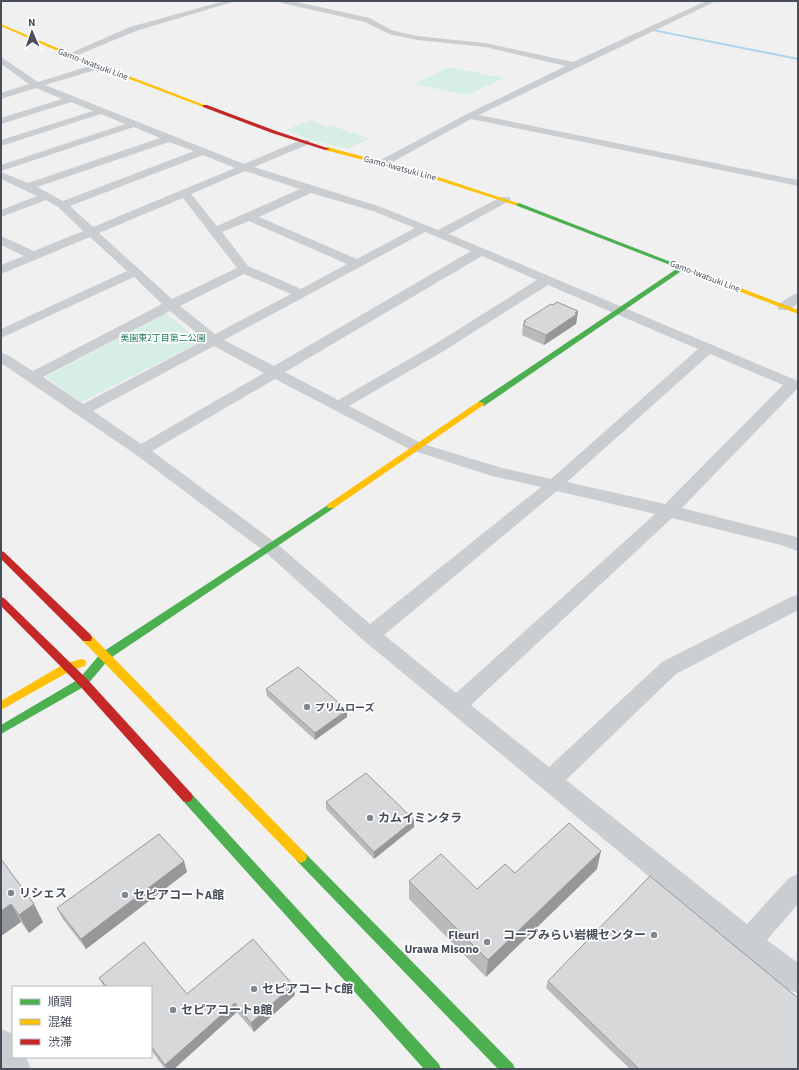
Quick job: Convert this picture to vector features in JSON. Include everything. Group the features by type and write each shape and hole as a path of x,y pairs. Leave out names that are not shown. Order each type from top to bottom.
{"street":[{"path":"70,55 133,29 232,1"},
{"path":"282,1 367,20 389,32 417,38 485,45 574,65"},
{"path":"383,163 470,116 574,65 712,1"},
{"name":"Gamo-Iwatsuki Line","path":"1,25 70,55 305,142 463,185 505,199 798,312"},
{"path":"1,60 36,85 245,168 377,209 481,251 795,385 669,511 457,705"},
{"path":"1,96 99,66"},
{"path":"6,75 18,72"},
{"path":"1,121 71,99"},
{"path":"1,143 102,111"},
{"path":"470,116 798,183"},
{"path":"2,175 134,124"},
{"path":"27,187 170,138"},
{"path":"1,270 305,142"},
{"path":"62,205 205,151"},
{"path":"2,175 47,196 62,205 171,305 215,341 417,447 498,472 794,538"},
{"path":"215,231 310,189"},
{"path":"185,193 244,269 301,294"},
{"path":"1,214 47,196"},
{"path":"440,234 505,199"},
{"path":"249,217 357,264"},
{"path":"81,411 215,341 424,228"},
{"path":"1,240 34,256"},
{"path":"141,451 276,373 481,251"},
{"path":"1,730 83,682 105,656 270,547 682,268"},
{"path":"33,377 171,305 244,269"},
{"path":"1,334 135,272"},
{"path":"338,406 456,336 546,280"},
{"path":"784,307 798,296"},
{"path":"370,635 554,485 708,348"},
{"path":"1,357 33,377 141,451 270,547 370,635 748,942 798,980"},
{"path":"1,554 105,656 508,1069"},
{"path":"1,600 83,682 434,1069"},
{"path":"550,781 669,668 798,602"},
{"path":"1,706 68,667 105,656"},
{"path":"748,942 798,886"},
{"path":"1,1043 17,1069"}],"green space":[{"path":"450,67 504,78 467,95 415,84"},
{"path":"310,120 327,127 331,125 369,139 348,149 312,140 286,130"},
{"name":"美園東2丁目第二公園","path":"166,313 201,342 81,402 46,377"}],"building":[{"path":"557,302 578,311 575,313 577,314 546,335 523,325 526,322 524,321 551,304 553,305"},
{"name":"プリムローズ","path":"298,667 347,710 315,733 266,689"},
{"name":"カムイミンタラ","path":"366,773 414,820 374,852 326,802"},
{"name":"Fleuri Urawa Misono","path":"569,823 601,851 488,960 409,881 441,854 477,889 505,864 515,873"},
{"name":"セピアコートA館","path":"159,834 184,861 81,939 57,908"},
{"path":"1,859 34,904 19,915 11,904 1,911"},
{"name":"コープみらい岩槻センター","path":"650,876 798,998 798,1069 639,1069 548,981"},
{"path":"253,939 293,985 251,1023 235,1003 165,1065 152,1047 152,986 106,986 99,978 144,942 187,994"}],"waterway":[{"path":"648,29 798,59"}],"traffic: fast":[{"path":"517,204 717,281"},
{"path":"481,404 682,268"},
{"path":"1,730 83,682 105,656 331,506"},
{"path":"187,797 434,1069"},
{"path":"301,857 508,1069"}],"traffic: slow":[{"path":"1,25 70,55 205,106"},
{"path":"327,149 427,175 517,204"},
{"path":"717,281 798,312"},
{"path":"331,506 481,404"},
{"path":"87,638 301,857"},
{"path":"1,706 68,667 81,663"}],"traffic: jam":[{"path":"205,106 274,132 327,149"},
{"path":"1,554 87,638"},
{"path":"1,600 83,682 187,797"}],"place":[{"name":"プリムローズ","path":"307,707"},
{"name":"カムイミンタラ","path":"370,818"},
{"name":"リシェス","path":"11,893"},
{"name":"セピアコートA館","path":"125,895"},
{"name":"コープみらい岩槻センター","path":"654,935"},
{"name":"Fleuri Urawa Misono","path":"487,942"},
{"name":"セピアコートC館","path":"254,989"},
{"name":"セピアコートB館","path":"173,1010"}]}
